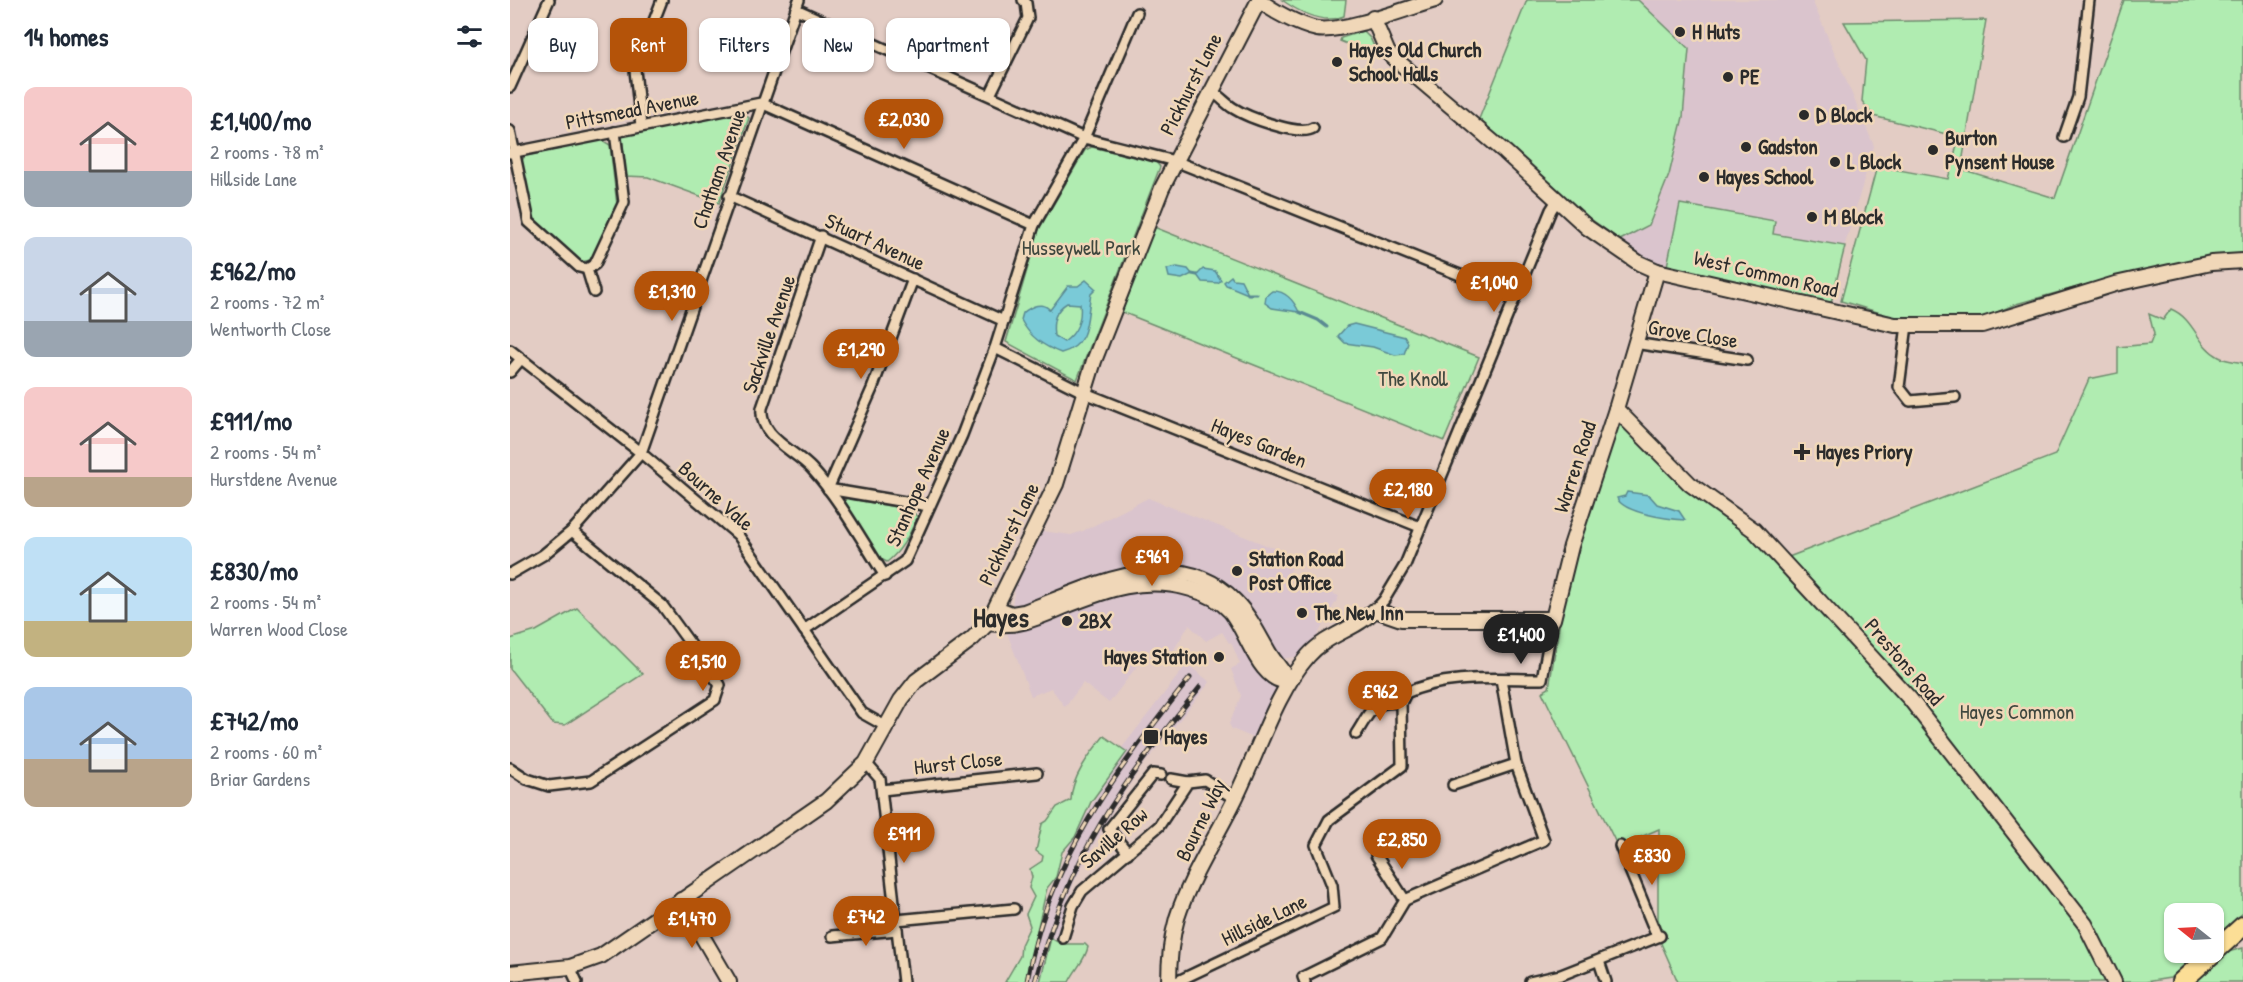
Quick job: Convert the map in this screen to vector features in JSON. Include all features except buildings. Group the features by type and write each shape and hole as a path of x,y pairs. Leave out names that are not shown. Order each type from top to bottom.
{"highway":[{"path":"2181,982 2243,926"}],"street":[{"path":"510,87 549,0"},
{"path":"641,126 635,70 662,0"},
{"path":"990,95 1028,18 1026,3 1023,0"},
{"path":"1259,0 1268,7 1318,29 1339,28 1435,0"},
{"name":"Pickhurst Lane","path":"510,973 570,967 586,964 601,956 826,801 866,764 901,700 916,681 972,639 988,622 1056,484 1120,294 1162,188 1259,0"},
{"path":"2064,137 2078,97 2089,0"},
{"path":"798,4 1083,138 1175,161 1515,297"},
{"name":"Chatham Avenue","path":"510,574 543,555 572,531 641,453 761,103 798,4"},
{"name":"Stanhope Avenue","path":"804,630 843,601 905,561 962,435 995,348 1034,225 1083,138 1137,13"},
{"name":"West Common Road","path":"1373,18 1388,53 1605,240 1639,263 1657,271 1895,325 1982,325 2115,284 2211,263 2243,261"},
{"path":"1211,92 1233,108 1272,124 1306,131 1313,128"},
{"path":"761,103 1034,225"},
{"name":"Pittsmead Avenue","path":"512,152 761,103"},
{"path":"510,130 512,152 529,222 579,267 587,269 595,264 624,202 615,132"},
{"name":"Stuart Avenue","path":"729,196 1004,321"},
{"path":"1553,619 1401,619 1375,610 1397,581 1551,210 1558,199"},
{"name":"Sackville Avenue","path":"821,236 762,408 761,420 767,430 812,468 885,576"},
{"path":"587,269 594,292"},
{"name":"Warren Road","path":"1501,679 1542,679 1553,619 1571,546 1616,409 1657,271"},
{"path":"913,279 872,389 828,489 929,506"},
{"path":"1907,325 1899,387 1910,401 1955,397"},
{"name":"Grove Close","path":"1634,343 1747,360"},
{"name":"Hayes Garden","path":"995,348 1085,393 1420,527"},
{"name":"Bourne Vale","path":"510,350 641,453 738,535 862,712 887,727"},
{"path":"510,372 521,359"},
{"name":"Prestons Road","path":"1616,409 1690,484 1754,530 1910,699 2085,924 2114,982"},
{"path":"510,768 527,779 549,786 591,781 715,700 720,685 662,605 572,531"},
{"path":"996,608 1012,614 1024,612 1130,573 1161,571 1185,574 1216,586 1234,599 1288,681"},
{"path":"988,622 1007,626 1019,624 1126,585 1151,582 1171,584 1196,591 1221,603 1239,623 1269,675 1278,681 1288,681"},
{"name":"Bourne Way","path":"1169,982 1172,943 1181,908 1235,799 1288,681 1319,644 1364,619 1375,610"},
{"path":"1305,982 1303,977 1382,938 1405,900 1544,840 1516,764 1501,679 1423,685 1406,693 1401,703 1383,701 1375,704 1356,734"},
{"name":"Hillside Lane","path":"1176,982 1334,907 1332,885 1316,845 1329,820 1402,766 1401,703"},
{"path":"866,764 880,779 882,790 903,982"},
{"path":"1453,785 1516,764"},
{"name":"Hurst Close","path":"882,790 1038,773"},
{"path":"1128,853 1109,829 1160,774 1188,782 1204,780 1235,799"},
{"name":"Saville Row","path":"1063,938 1073,906 1082,891 1105,869 1128,853 1159,826 1188,782"},
{"path":"1530,982 1561,975 1658,936 1620,846"},
{"path":"1376,855 1405,900"},
{"path":"681,900 729,982"},
{"path":"831,936 1014,909"},
{"path":"1599,961 1606,982"},
{"path":"570,967 577,982"}],"shaded area":[{"name":"Hayes School","path":"1527,0 1812,0 1874,146 1829,299 1650,260 1577,209 1479,119"},
{"path":"1148,498 1296,557 1288,576 1339,596 1317,636 1295,657 1285,658 1278,691 1256,739 1232,729 1229,724 1241,696 1231,669 1240,664 1231,642 1229,643 1222,632 1206,641 1189,625 1173,651 1162,647 1150,649 1109,703 1083,683 1065,707 1051,688 1031,696 1007,633 1015,588 1042,531 1071,535"},
{"path":"1187,664 1210,682 1140,769 1114,808 1074,882 1041,982 1024,982 1044,906 1068,847 1101,788 1125,752 1121,749"}],"green space":[{"path":"1282,0 1346,0 1344,16 1328,19 1312,16"},
{"path":"1527,0 1638,0 1689,49 1683,117 1669,175 1649,225 1620,240 1577,209 1479,119"},
{"path":"2124,0 2243,0 2243,254 2207,257 2096,282 2016,304 1981,319 1897,318 1841,301 1877,166 1948,179 1959,137 1873,116 1862,101 1866,60 1844,22 1986,20 1961,169 2055,198"},
{"path":"1363,31 1370,38 1379,57 1340,41 1341,38"},
{"path":"743,112 749,118 719,203 648,177 626,176 622,136"},
{"path":"602,140 610,145 617,205 591,260 580,262 533,221 520,163 525,156"},
{"name":"Husseywell Park","path":"1092,147 1156,162 1160,167 1077,380 1006,342 1039,229 1085,150"},
{"path":"1680,204 1775,221 1773,234 1845,246 1831,303 1667,266"},
{"name":"The Knoll","path":"1154,227 1479,357 1444,441 1122,312"},
{"name":"Hayes Common","path":"2171,309 2179,313 2212,352 2219,357 2243,363 2243,913 2224,929 2224,903 2164,903 2164,963 2187,963 2170,978 2145,982 1678,982 1660,941 1664,940 1658,919 1658,870 1679,863 1659,869 1659,829 1618,847 1542,692 1549,688 1564,596 1617,420 1679,477 1750,532 1778,561 2055,455 2089,379 2118,373 2118,347 2150,344 2154,334 2149,314 2163,320"},
{"path":"846,498 912,510 917,517 905,542 887,562 881,559 844,503"},
{"path":"577,608 643,674 565,725 553,724 510,669 510,639 536,631"},
{"path":"1104,736 1127,752 1091,802 1075,837 1062,852 1056,877 1047,888 1025,982 1005,982 1020,956 1021,945 1030,926 1026,914 1034,897 1029,888 1032,877 1030,869 1042,861 1043,856 1036,851 1042,824 1057,807 1071,800 1078,774"},
{"path":"1051,938 1061,944 1085,944 1088,947 1085,957 1069,982 1040,982"},
{"path":"2243,948 2243,982 2192,982 2215,963 2224,963 2224,955"}],"water":[{"path":"1177,267 1188,269 1192,274 1182,279 1169,277 1167,269"},
{"path":"1203,269 1215,271 1221,280 1218,283 1202,282 1197,275"},
{"path":"1231,276 1233,279 1241,280 1248,294 1226,285 1224,282"},
{"path":"1086,280 1096,289 1091,294 1082,337 1078,344 1061,353 1038,340 1021,320 1023,313 1030,308 1040,305 1050,310 1068,286 1078,286","holes":["1067,303 1080,304 1078,325 1064,342 1054,336 1055,317"]},
{"path":"1272,291 1281,292 1288,297 1299,312 1272,308 1265,303 1266,296"},
{"path":"1354,324 1405,337 1408,343 1404,354 1395,355 1373,347 1345,343 1338,336 1347,326"},
{"path":"1627,492 1649,495 1657,504 1679,511 1685,520 1647,514 1628,508 1617,498 1625,496"}],"waterway":[{"path":"1192,274 1197,275"},
{"path":"1248,294 1257,294"},
{"path":"1299,312 1318,320 1327,327"}],"railway":[{"path":"1027,982 1036,939 1050,898 1088,820 1136,747 1190,678"},
{"path":"1035,982 1048,938 1064,897 1100,824 1146,757 1200,687"}],"place":[{"name":"H Huts","path":"1680,32"},
{"name":"Hayes Old Church School Halls","path":"1337,62"},
{"name":"PE","path":"1728,77"},
{"name":"D Block","path":"1804,115"},
{"name":"Gadston","path":"1746,147"},
{"name":"Burton Pynsent House","path":"1933,150"},
{"name":"L Block","path":"1835,162"},
{"name":"Hayes School","path":"1704,177"},
{"name":"M Block","path":"1812,217"},
{"name":"Hayes Priory","path":"1802,452"},
{"name":"Station Road Post Office","path":"1237,571"},
{"name":"The New Inn","path":"1302,613"},
{"name":"2BX","path":"1067,621"},
{"name":"Hayes Station","path":"1219,657"},
{"name":"Hayes","path":"1151,737"}],"district":[{"name":"Hayes","path":"1001,618"}]}
